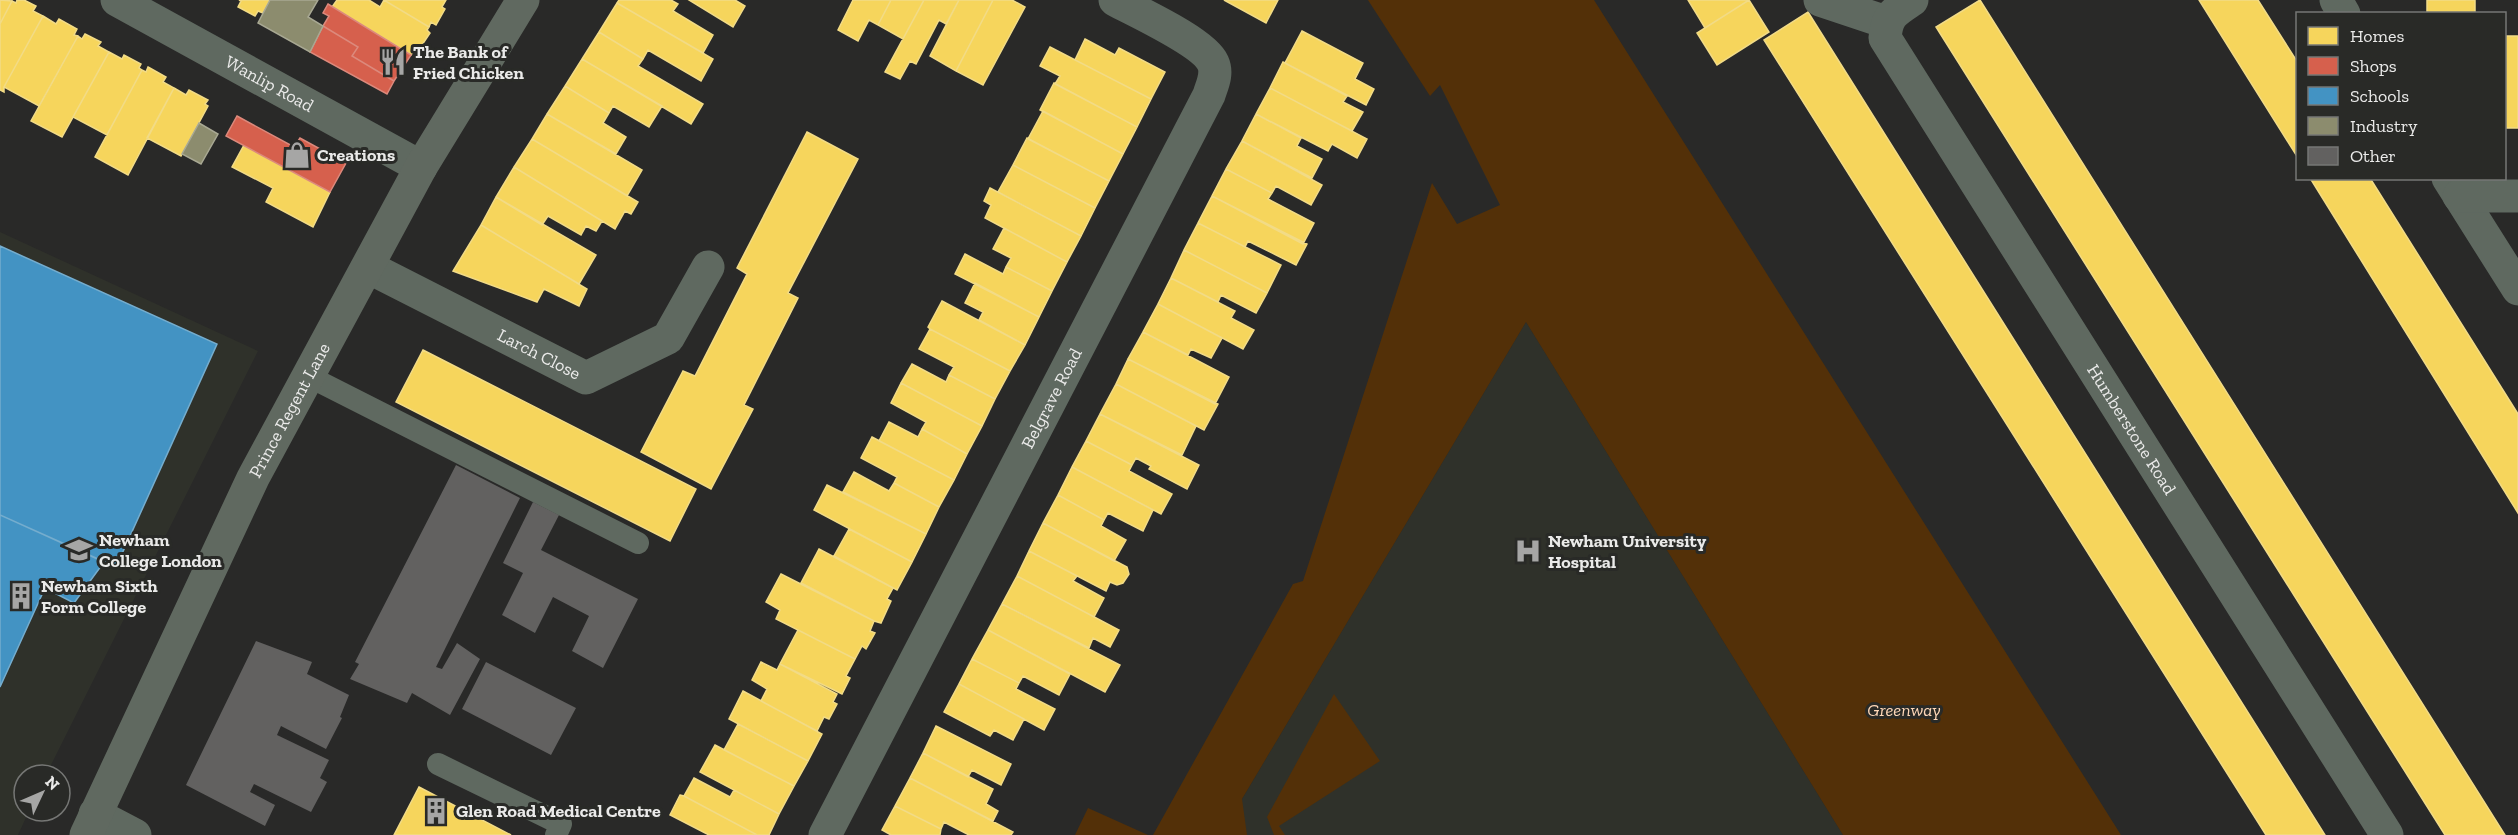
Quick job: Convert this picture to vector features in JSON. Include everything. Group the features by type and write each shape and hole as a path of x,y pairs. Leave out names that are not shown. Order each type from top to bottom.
{"main road":[{"name":"Prince Regent Lane","path":"90,825 253,478 422,168 523,0"}],"street":[{"name":"Wanlip Road","path":"117,0 422,168"},
{"name":"Belgrave Road","path":"825,835 1209,95 1215,76 1213,62 1197,45 1115,0"},
{"path":"1820,0 1886,22 1894,12 1912,0"},
{"name":"Humberstone Road","path":"1886,22 1885,38 2387,835"},
{"path":"2454,187 2518,196"},
{"path":"2454,187 2518,289"},
{"name":"Larch Close","path":"368,267 586,378 668,338 708,267"},
{"path":"90,825 135,835"}],"lane":[{"path":"308,376 638,543"},
{"path":"438,764 561,824 556,835"}],"shaded area":[{"name":"Newham College London","path":"0,232 258,351 52,763 12,763 12,823 24,823 18,835 0,835"},
{"name":"Newham University Hospital","path":"1526,322 1843,835 1153,835 1242,799"}],"green space":[{"name":"Greenway","path":"1368,0 1594,0 2121,835 1843,835 1526,322 1242,799 1247,835 1153,835 1293,584 1303,581 1432,183 1457,224 1500,205 1440,85 1430,96"},
{"path":"1334,694 1380,761 1279,826 1285,835 1274,835 1267,817"},
{"path":"1088,808 1148,835 1075,835"}],"building: Homes":[{"path":"0,0 12,1 0,24"},
{"path":"17,0 24,0 36,6 33,11 43,16 4,87 4,92 0,90 0,24 12,1 16,3"},
{"path":"239,0 270,0 263,13 258,11 255,16 238,7 241,1"},
{"path":"337,0 369,0 380,7 384,0 429,27 427,30 430,33 420,48 417,46 411,55 332,7"},
{"path":"384,0 446,0 442,7 445,9 436,25 431,22 429,27"},
{"path":"619,0 671,0 678,4 673,11 713,35 703,53 617,3"},
{"path":"689,0 735,0 745,6 733,27"},
{"path":"853,0 891,0 878,25 869,20 858,41 838,30"},
{"path":"891,0 924,0 903,39 878,25"},
{"path":"924,0 959,0 946,24 939,20 916,64 910,61 900,79 885,72"},
{"path":"959,0 993,0 956,71 930,56"},
{"path":"993,0 1012,0 1025,7 983,85 956,71"},
{"path":"1224,0 1278,0 1266,23"},
{"path":"1688,0 1749,0 1705,28"},
{"path":"1749,0 1769,32 1717,65 1697,33"},
{"path":"1980,0 2505,835 2445,835 1936,27"},
{"path":"2199,0 2258,0 2296,60 2296,155"},
{"path":"2427,0 2475,0 2475,12 2427,12"},
{"path":"617,3 713,59 701,81 648,50 643,59 599,32"},
{"path":"1808,12 2325,835 2266,835 1764,40"},
{"path":"43,16 56,24 59,19 77,29 74,35 78,36 39,106 4,87"},
{"path":"1302,31 1363,63 1355,79 1374,89 1366,105 1285,63"},
{"path":"599,32 643,59 638,66 703,104 691,124 582,59"},
{"path":"85,34 101,42 98,46 109,52 62,137 31,121 78,36 82,39"},
{"path":"2506,36 2518,36 2518,128 2506,128"},
{"path":"1085,39 1115,55 1119,48 1165,72 1151,99 1075,60"},
{"path":"1050,47 1151,99 1137,127 1055,84 1060,76 1040,66"},
{"path":"109,52 122,59 124,55 141,64 139,68 142,70 107,135 73,117"},
{"path":"582,59 662,106 649,127 613,106 609,113 565,86"},
{"path":"1283,62 1347,96 1343,102 1363,112 1352,131 1270,88"},
{"path":"148,67 166,77 163,82 174,88 128,175 95,157 142,70 146,72"},
{"path":"1054,83 1137,127 1123,154 1040,110"},
{"path":"565,86 609,113 603,123 626,137 616,154 547,114"},
{"path":"174,88 186,95 189,90 208,100 205,104 208,106 181,156 147,138"},
{"path":"1270,88 1367,139 1357,158 1332,144 1328,151 1256,114"},
{"path":"1043,111 1123,154 1109,181 1028,139"},
{"path":"547,114 642,170 627,196 532,139"},
{"path":"1256,114 1301,138 1297,146 1322,159 1312,178 1242,141"},
{"path":"807,132 858,159 788,293 798,298 744,405 753,409 711,489 641,452 683,371 695,376 747,274 737,268"},
{"path":"1027,138 1109,181 1095,208 1013,165"},
{"path":"532,139 638,202 631,214 625,211 615,229 514,167"},
{"path":"1242,141 1322,185 1311,205 1276,186 1272,193 1226,169"},
{"path":"244,145 330,192 313,227 266,202 273,188 232,167"},
{"path":"1013,165 1095,208 1081,236 998,192"},
{"path":"514,167 602,221 596,231 586,226 581,235 548,216 542,225 496,197"},
{"path":"1226,169 1272,193 1268,199 1314,223 1303,244 1212,196"},
{"path":"2311,180 2371,180 2518,414 2518,513"},
{"path":"990,188 1081,236 1067,262 985,218 991,205 984,201"},
{"path":"1212,196 1307,244 1296,265 1248,241 1245,247 1198,223"},
{"path":"496,197 596,255 579,284 481,225"},
{"path":"1198,223 1281,265 1267,293 1184,250"},
{"path":"481,225 587,289 579,306 544,289 537,302 453,271"},
{"path":"1004,228 1067,262 1052,291 1006,267 1011,258 993,249"},
{"path":"1184,250 1267,293 1256,313 1221,295 1218,302 1171,278"},
{"path":"965,254 1003,274 1006,267 1052,291 1039,317 955,274"},
{"path":"1171,278 1235,311 1231,318 1254,330 1243,349 1158,304"},
{"path":"975,283 1039,317 1025,345 979,320 983,312 965,303"},
{"path":"942,301 1025,345 1010,371 928,327"},
{"path":"1158,304 1222,338 1211,358 1191,349 1188,355 1143,332"},
{"path":"930,329 1010,371 995,399 949,375 954,367 919,349"},
{"path":"1143,332 1229,377 1215,404 1128,359"},
{"path":"423,350 696,489 670,541 396,402"},
{"path":"1128,359 1218,404 1204,430 1116,384"},
{"path":"912,364 946,382 949,375 995,399 982,426 901,383"},
{"path":"901,383 982,426 967,454 922,429 926,422 891,403"},
{"path":"1116,384 1196,426 1182,455 1100,414"},
{"path":"1100,414 1199,465 1187,489 1149,469 1151,466 1136,458 1132,465 1086,441"},
{"path":"889,422 918,437 922,429 967,454 954,480 879,441"},
{"path":"872,437 954,480 939,507 894,483 897,477 861,458"},
{"path":"1086,441 1132,465 1129,471 1172,494 1161,514 1072,467"},
{"path":"1072,467 1153,510 1143,531 1108,513 1104,520 1058,495"},
{"path":"854,472 889,491 894,483 939,507 926,534 843,492"},
{"path":"827,485 926,534 912,562 814,510"},
{"path":"1058,495 1104,520 1101,526 1126,540 1114,561 1043,523"},
{"path":"1043,523 1127,567 1129,574 1123,583 1117,585 1110,582 1106,591 1029,551"},
{"path":"849,529 912,562 897,590 834,556"},
{"path":"819,549 893,588 887,599 891,601 881,623 801,583"},
{"path":"1029,551 1077,576 1073,581 1104,598 1094,617 1017,576"},
{"path":"781,574 874,621 870,631 875,633 866,649 862,646 855,659 776,619 780,610 766,602"},
{"path":"1017,576 1119,630 1110,647 1093,638 1089,648 1002,604"},
{"path":"1002,604 1120,665 1105,692 988,630"},
{"path":"798,630 855,659 846,676 850,678 842,694 780,664"},
{"path":"988,630 1070,674 1059,695 1023,676 1019,683 972,659"},
{"path":"972,659 1019,683 1016,689 1055,709 1044,730 959,684"},
{"path":"761,662 777,670 780,664 837,694 833,702 837,704 829,719 824,717 817,731 761,701 767,689 752,680"},
{"path":"959,684 1024,719 1013,740 994,730 990,736 944,712"},
{"path":"743,691 822,734 808,761 729,719"},
{"path":"738,724 808,761 794,786 724,750"},
{"path":"936,726 1011,764 1001,785 972,770 968,777 923,753"},
{"path":"715,745 794,786 779,814 700,772"},
{"path":"923,753 993,789 986,804 998,811 993,821 910,778"},
{"path":"694,778 730,797 734,790 779,814 769,835 757,835 684,796"},
{"path":"910,778 1013,832 1011,835 969,835 944,822 941,829 895,806"},
{"name":"Glen Road Medical Centre","path":"419,787 511,835 394,835"},
{"path":"680,795 757,835 709,835 670,815"},
{"path":"895,806 941,829 940,835 891,835 882,830"}],"building: Shops":[{"path":"328,4 411,55 394,81 352,56 358,47 323,26 329,16 323,13"},
{"path":"323,26 358,47 352,56 394,81 387,94 310,52"},
{"name":"Creations","path":"237,116 294,147 300,138 346,163 330,192 226,136"}],"building: Schools":[{"path":"0,246 217,344 116,567 0,515"},
{"name":"Newham Sixth Form College","path":"0,515 104,562 74,603 45,588 0,687"}],"building: Industry":[{"path":"270,0 318,0 308,17 323,26 310,52 258,23"},
{"path":"199,123 218,134 201,164 182,154"}],"building: Other":[{"path":"456,465 520,498 436,667 442,669 457,643 480,659 450,715 412,693 407,703 350,679 359,664 355,662"},
{"path":"533,502 559,515 541,550 638,599 603,668 572,651 589,616 553,597 535,633 502,615 523,573 503,563"},
{"path":"256,641 312,662 307,674 349,695 340,717 342,718 326,749 281,726 277,735 329,760 320,778 327,782 311,812 254,784 250,792 275,805 265,826 186,785"},
{"path":"486,662 576,708 551,755 462,709"}],"place":[{"name":"The Bank of Fried Chicken","path":"393,62"},
{"name":"Creations","path":"297,155"},
{"name":"Newham College London","path":"79,550"},
{"name":"Newham University Hospital","path":"1528,551"},
{"name":"Newham Sixth Form College","path":"21,596"},
{"name":"Glen Road Medical Centre","path":"436,811"}]}
